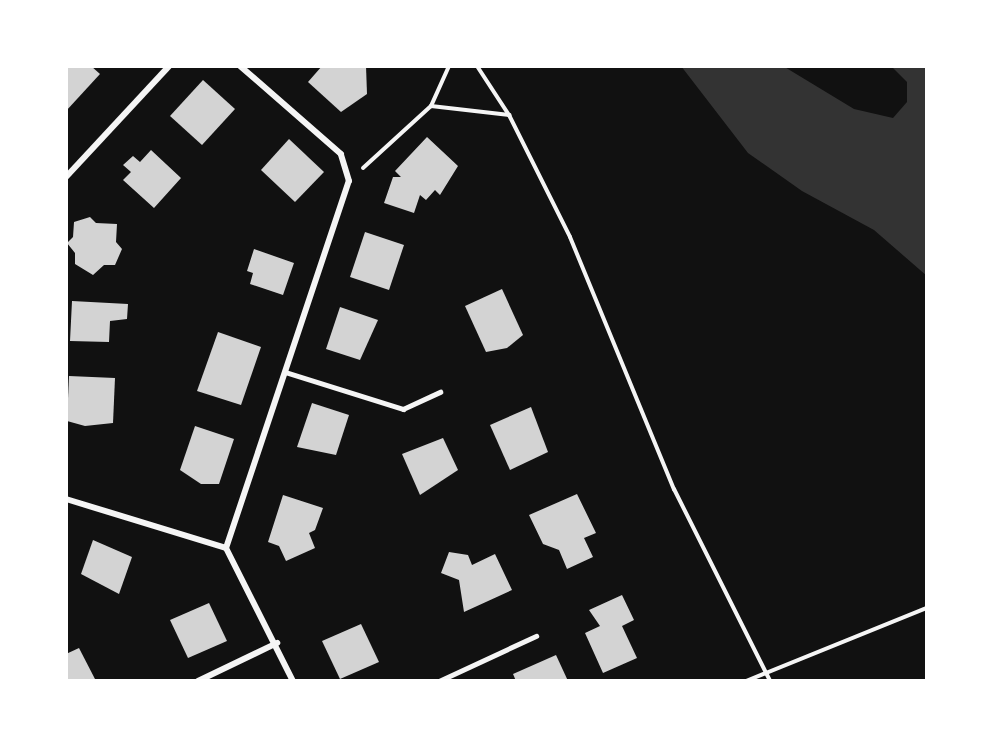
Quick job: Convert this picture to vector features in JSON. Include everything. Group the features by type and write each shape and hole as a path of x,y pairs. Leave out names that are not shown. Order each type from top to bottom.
{"street":[{"path":"66,177 169,66"},
{"path":"226,548 349,181 341,154 240,66"},
{"path":"66,499 226,548 277,643 293,681"},
{"path":"198,681 277,643"}],"lane":[{"path":"285,372 403,409 440,392"},
{"path":"439,681 536,636"}],"path":[{"path":"349,181 431,106 449,66"},
{"path":"477,66 509,115 570,237 674,489 770,681"},
{"path":"431,106 509,115"},
{"path":"746,681 927,608"}],"shaded area":[{"path":"681,66 783,66 854,109 893,118 907,102 907,82 891,66 927,66 927,276 874,230 802,191 748,153"}],"building":[{"path":"66,66 91,66 100,74 66,111"},
{"path":"322,66 366,66 367,94 341,112 308,82"},
{"path":"203,80 235,109 202,145 170,116"},
{"path":"427,137 458,166 440,195 435,190 426,200 420,195 414,213 384,203 393,177 401,177 395,171"},
{"path":"289,139 324,172 295,202 261,170"},
{"path":"151,150 181,178 154,208 123,180 131,172 123,165 133,156 140,162"},
{"path":"90,217 96,223 117,224 116,242 122,249 115,265 104,265 93,275 75,264 75,253 67,243 73,237 74,222"},
{"path":"365,232 404,245 389,290 350,277"},
{"path":"254,249 294,263 283,295 250,284 253,273 247,271"},
{"path":"502,289 523,335 507,348 486,352 465,306"},
{"path":"72,301 128,304 127,319 110,321 109,342 70,341"},
{"path":"340,307 378,320 360,360 326,349"},
{"path":"218,332 261,347 241,405 197,391"},
{"path":"69,376 115,378 113,423 85,426 67,421"},
{"path":"312,403 349,415 336,455 297,447"},
{"path":"531,407 548,452 510,470 490,425"},
{"path":"195,426 234,439 219,484 201,484 180,470"},
{"path":"443,438 458,470 420,495 402,454"},
{"path":"577,494 596,533 584,538 593,557 567,569 559,550 543,544 529,515"},
{"path":"283,495 323,508 315,530 309,533 315,548 286,561 279,546 268,542"},
{"path":"93,540 132,557 119,594 81,574"},
{"path":"449,552 468,555 472,565 495,554 512,590 464,612 459,580 441,573"},
{"path":"622,595 634,620 622,626 637,658 603,673 585,633 600,626 589,610"},
{"path":"209,603 227,641 188,658 170,620"},
{"path":"361,624 379,662 340,679 322,641"},
{"path":"79,648 96,681 66,681 66,654"},
{"path":"556,655 568,681 516,681 513,674"}]}
